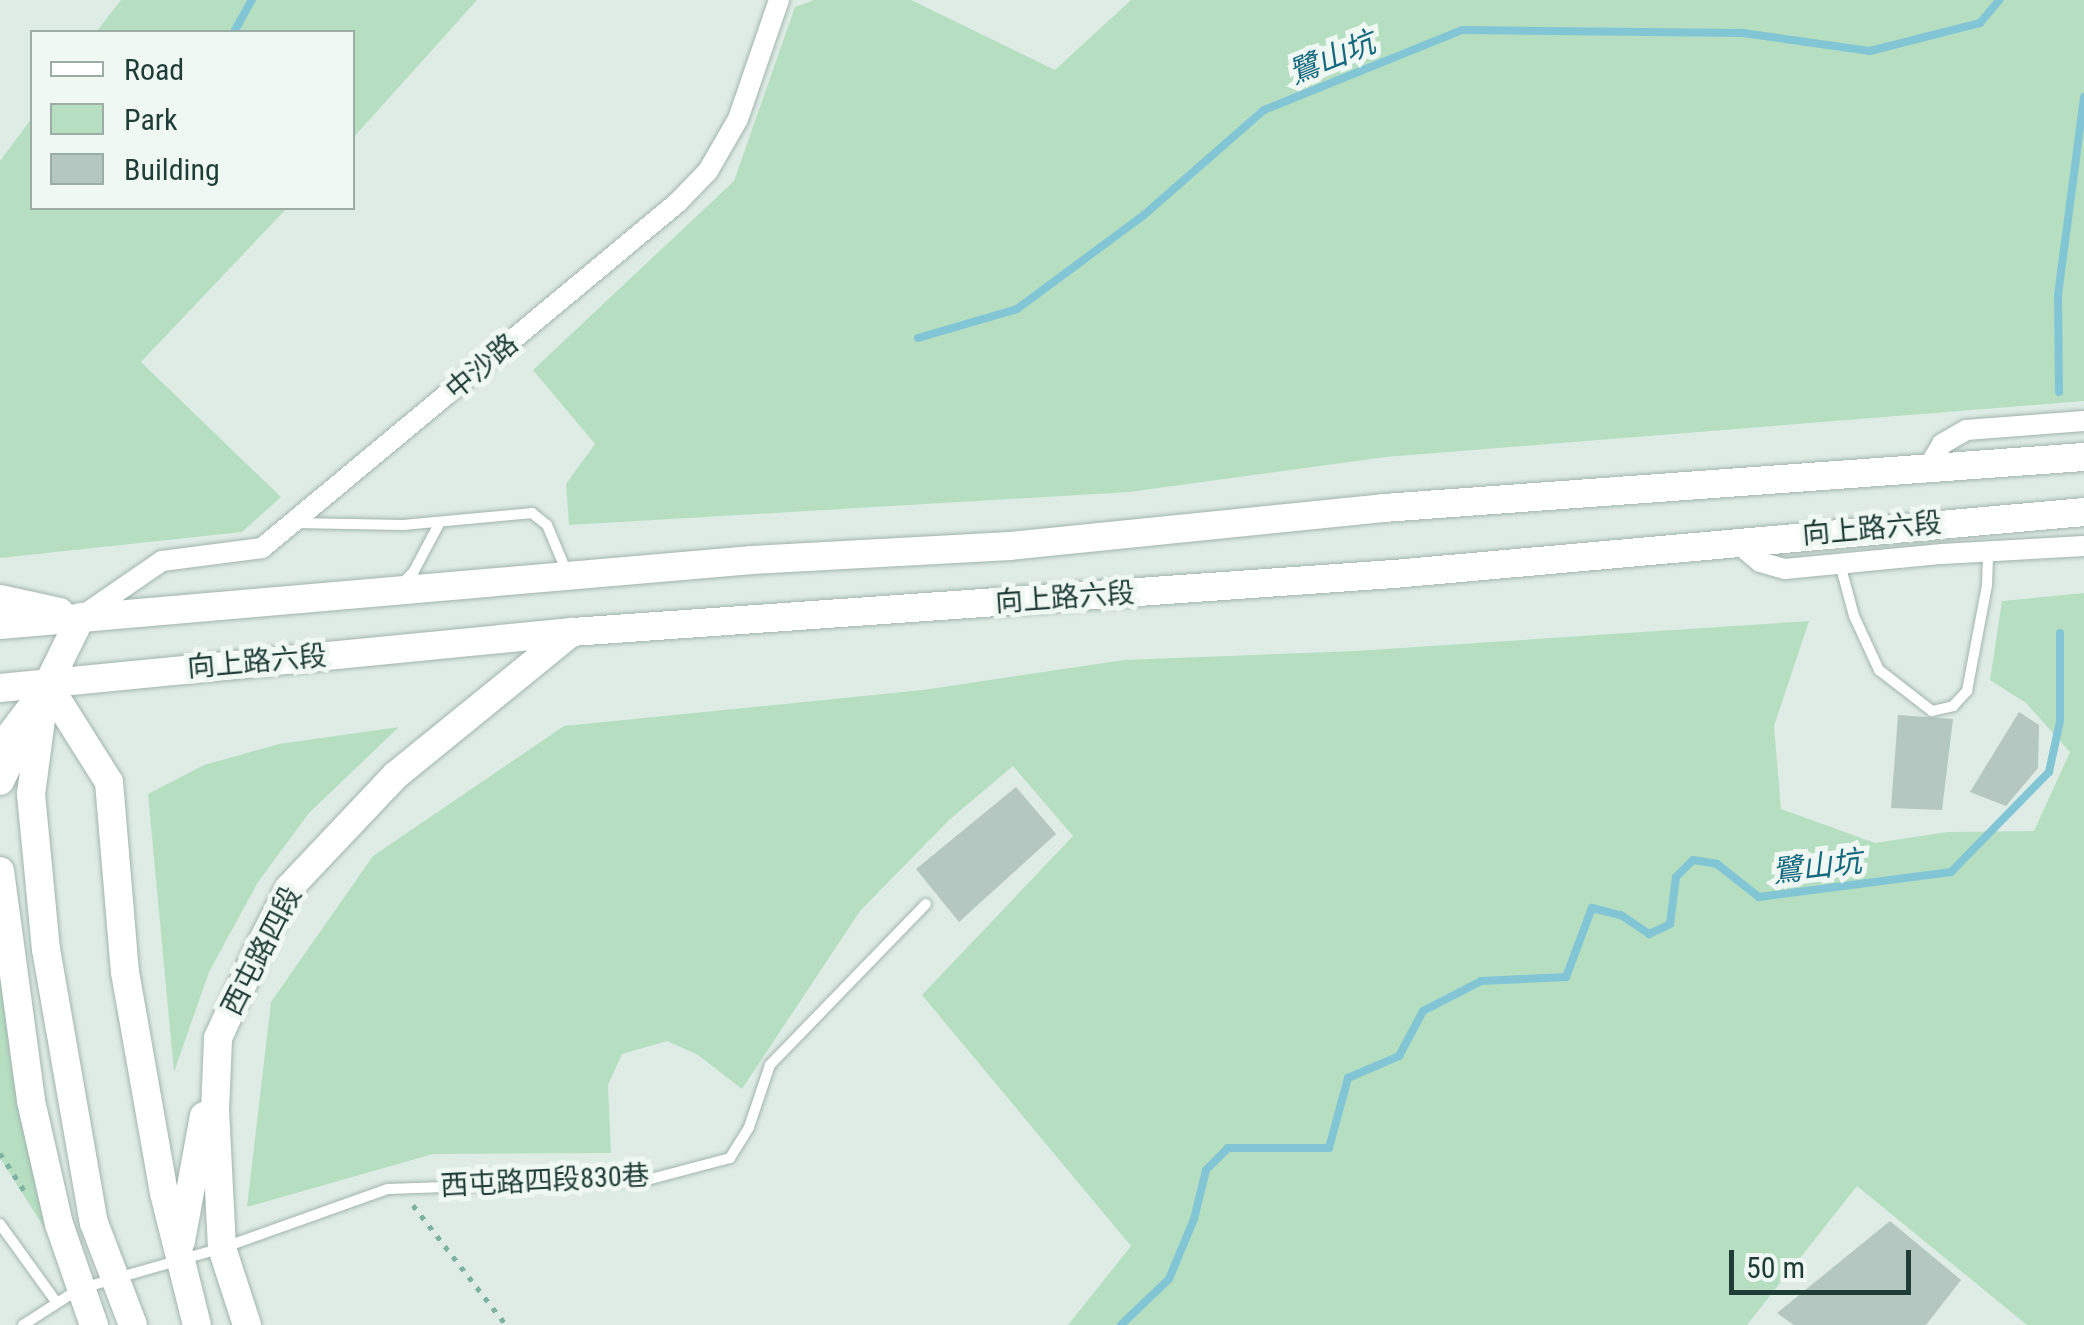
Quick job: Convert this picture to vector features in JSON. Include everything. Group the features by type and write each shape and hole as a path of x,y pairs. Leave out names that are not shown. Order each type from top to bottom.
{"main road":[{"name":"向上路六段","path":"0,625 569,576 1010,546 1384,508 2084,457"},
{"name":"向上路六段","path":"0,688 572,632 1274,583 2084,512"},
{"name":"向上路六段","path":"0,598 80,617"},
{"path":"0,781 80,617"},
{"name":"西屯路四段","path":"247,1325 222,1248 215,1111 218,1038 290,886 396,776 572,632"},
{"name":"向上路六段","path":"0,706 46,682"},
{"path":"46,682 110,782 124,972 178,1257 198,1325"},
{"path":"46,682 31,794 46,949 76,1144 94,1223 133,1325"},
{"path":"0,871 31,1101 68,1296 94,1325"},
{"path":"178,1257 218,1038"}],"street":[{"name":"中沙路","path":"80,617 162,561 262,548 677,203 708,171 738,119 779,0"},
{"path":"1929,466 1942,444 1966,430 2084,421"},
{"path":"1734,540 1760,562 1785,569 1988,550 2084,546"},
{"path":"0,742 46,682"}],"lane":[{"path":"296,522 358,526 532,513 547,526 569,576"},
{"path":"389,592 414,571 440,522"},
{"path":"1840,562 1854,616 1879,670 1932,711 1952,706 1967,691 1987,585 1988,550"},
{"name":"西屯路四段830巷","path":"23,1325 68,1296 114,1277 222,1248 400,1188 647,1180 730,1158 748,1128 770,1065 926,904"},
{"path":"0,1224 68,1296"}],"path":[{"path":"0,1153 30,1198"},
{"path":"400,1188 506,1325"}],"green space":[{"path":"121,0 477,0 355,136 355,30 98,30"},
{"path":"814,0 911,0 1055,70 1131,0 2084,0 2084,401 1386,457 1129,492 569,525 566,484 595,444 533,370 734,181 795,7"},
{"path":"30,121 30,210 285,210 141,362 281,497 242,532 0,558 0,161"},
{"path":"2084,593 2084,1325 2027,1325 1857,1186 1747,1325 1068,1325 1131,1246 922,995 1073,836 1013,766 949,820 860,911 742,1089 698,1055 667,1041 622,1054 608,1085 611,1153 433,1154 247,1207 271,1002 373,856 564,726 923,690 1124,660 1355,651 1809,621 1774,726 1781,809 1875,843 1947,832 2034,831 2070,752 2026,703 1990,680 2002,601"},
{"path":"399,727 309,813 258,882 209,972 174,1072 148,794 204,765 279,744"},
{"path":"0,974 12,1074 42,1205 56,1246 0,1158"}],"building":[{"path":"2019,712 2039,725 2038,768 2006,806 1970,792"},
{"path":"1898,715 1953,719 1942,810 1891,808"},
{"path":"1016,787 1056,834 959,922 916,869"},
{"path":"1890,1221 1961,1280 1926,1325 1794,1325 1777,1313"}],"waterway":[{"name":"鷺山坑","path":"235,30 252,0"},
{"name":"鷺山坑","path":"918,338 1017,309 1144,215 1264,110 1462,30 1743,33 1870,51 1980,23 1999,0"},
{"name":"鷺山坑","path":"2059,392 2058,295 2084,97"},
{"name":"鷺山坑","path":"1121,1325 1169,1279 1194,1219 1206,1170 1228,1148 1329,1148 1348,1078 1399,1056 1423,1011 1481,981 1566,977 1592,908 1621,915 1649,934 1670,924 1676,877 1693,860 1717,864 1759,897 1951,872 2049,772 2060,721 2060,633"}]}
